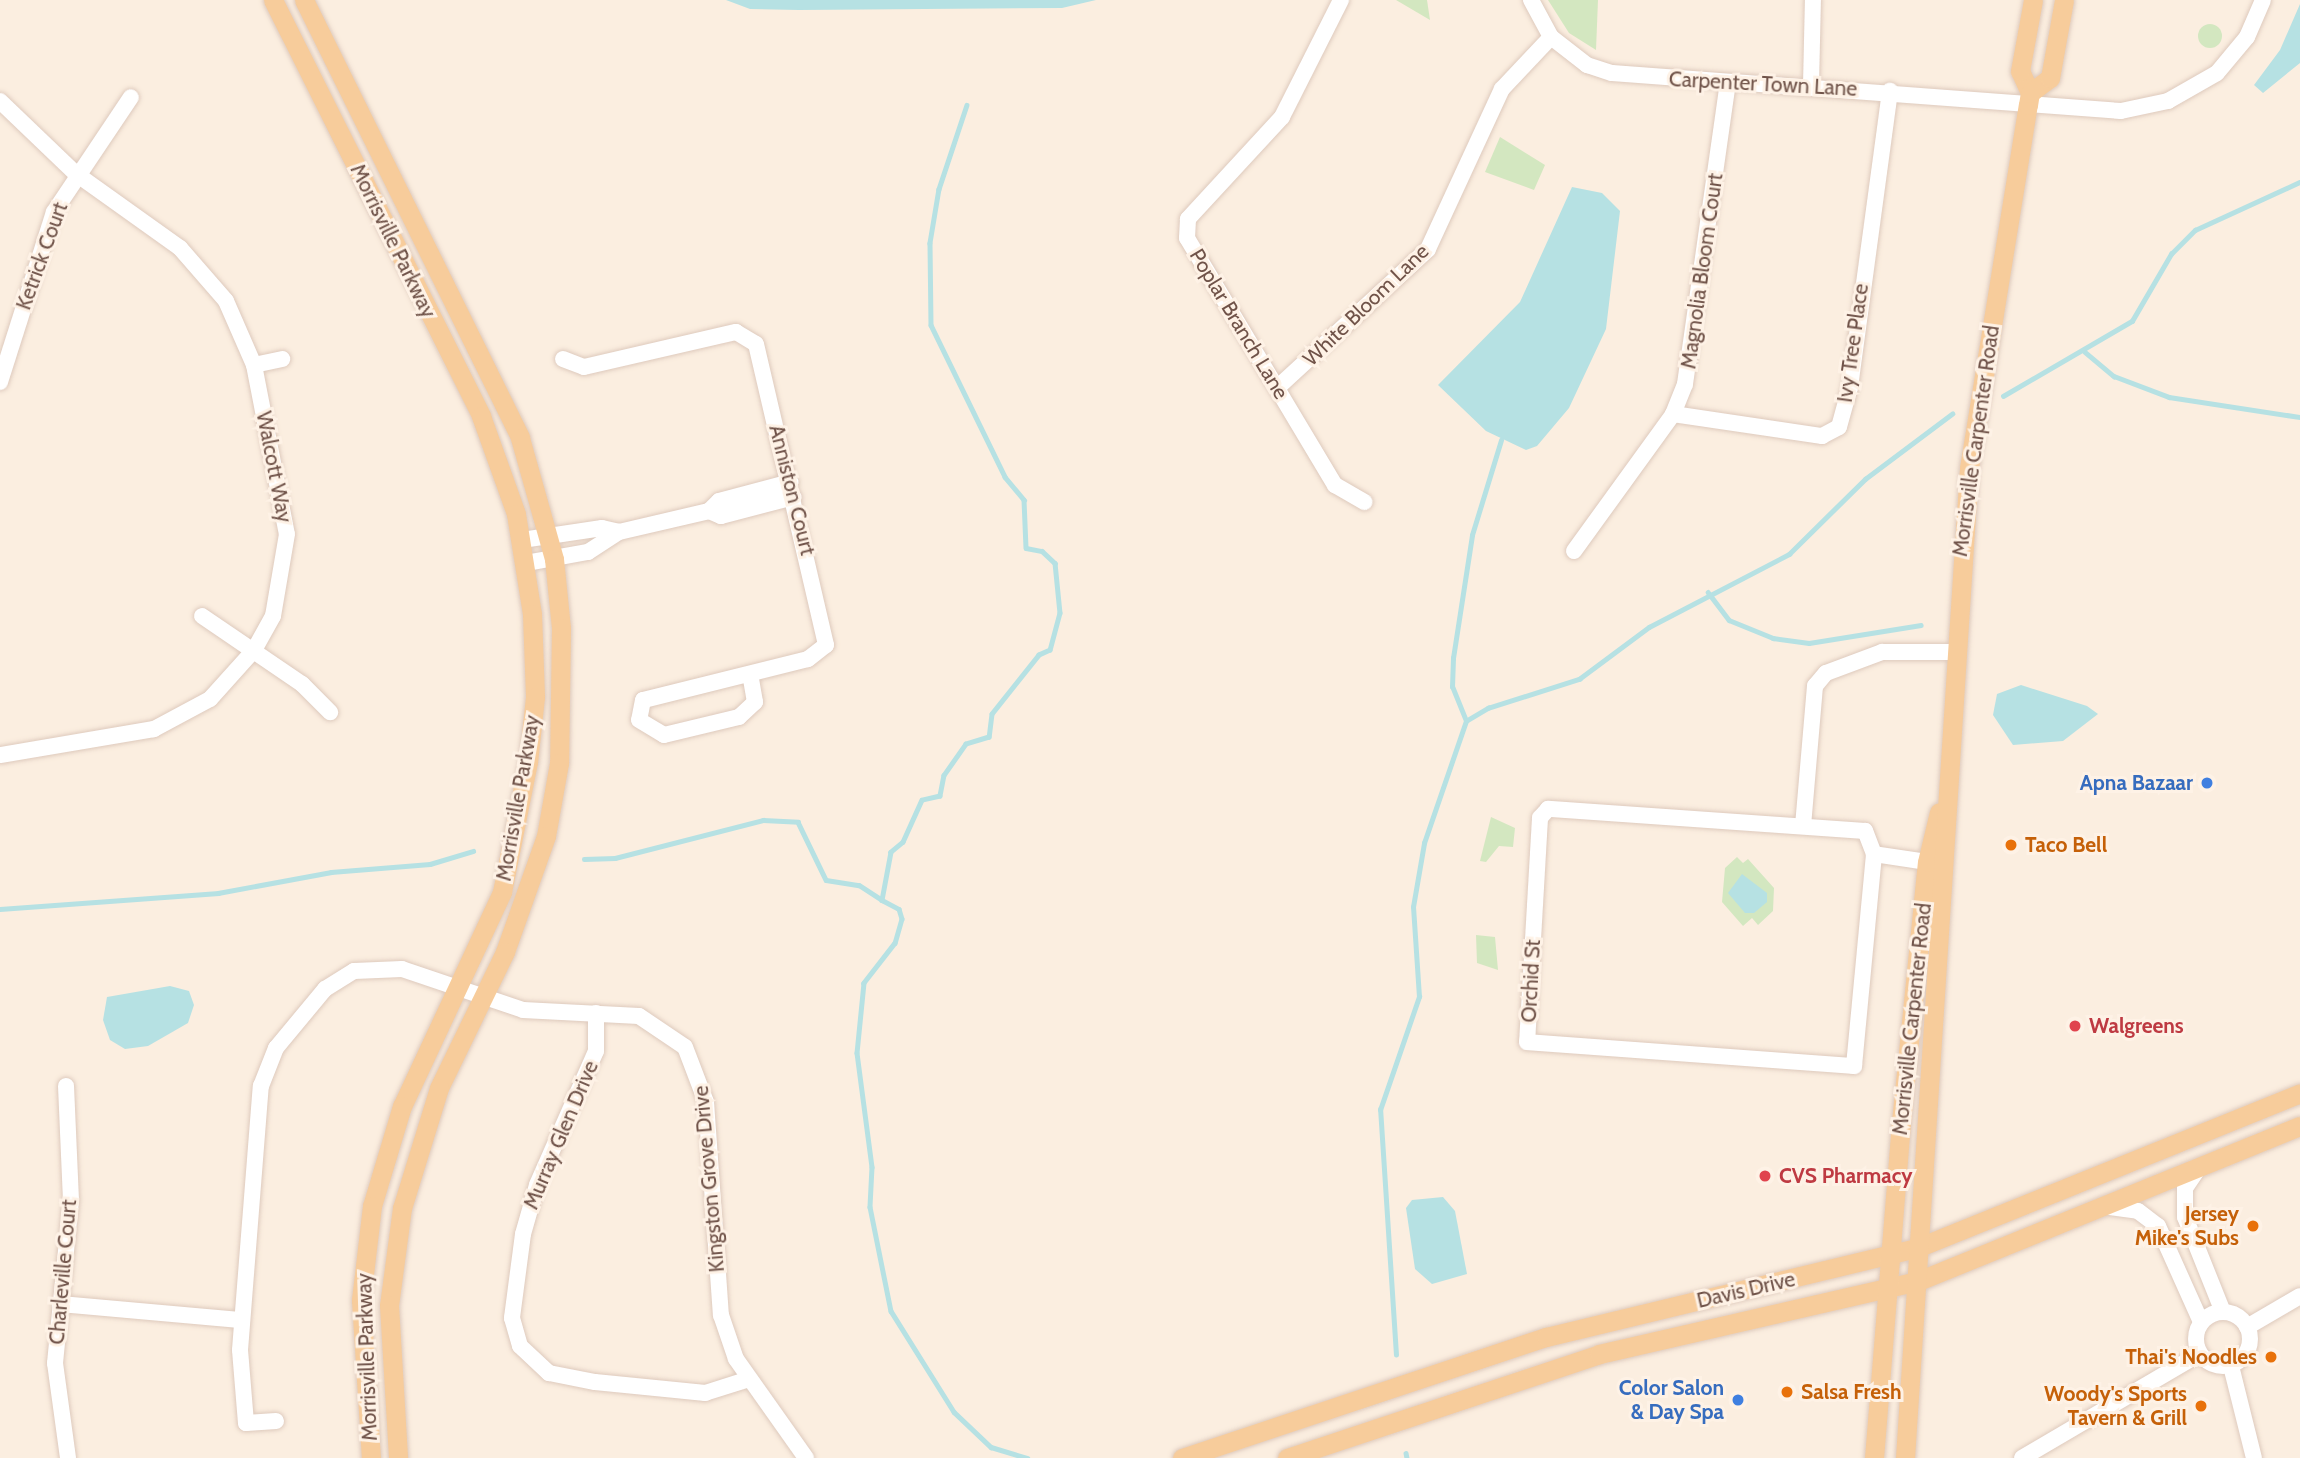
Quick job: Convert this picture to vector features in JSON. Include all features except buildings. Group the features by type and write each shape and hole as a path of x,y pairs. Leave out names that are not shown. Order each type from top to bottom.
{"main road":[{"name":"Morrisville Parkway","path":"273,0 481,416 522,540 535,658 528,762 502,892 461,985 402,1106 372,1206 361,1300 371,1458"},
{"name":"Morrisville Parkway","path":"304,0 502,397 554,559 564,672 554,800 536,871 484,998 439,1088 402,1208 389,1305 398,1458"},
{"name":"Morrisville Carpenter Road","path":"1905,1458 1917,1248 1947,859 1944,791 1969,468 2029,99 2020,71 2033,0"},
{"path":"2029,99 2050,78 2064,0"},
{"name":"Morrisville Carpenter Road","path":"1874,1458 1888,1257 1927,862 1944,791"},
{"name":"Davis Drive","path":"1182,1458 1546,1337 1917,1248 2300,1093"},
{"name":"Davis Drive","path":"1287,1458 1599,1354 1917,1281 2110,1207 2300,1126"}],"street":[{"name":"Poplar Branch Lane","path":"1341,0 1282,117 1188,219 1191,246 1335,485 1365,502"},
{"name":"Carpenter Town Lane","path":"1531,0 1551,37 1587,65 1612,74 2029,99 2121,111 2168,101 2223,68 2247,37 2263,0"},
{"path":"1811,85 1813,0"},
{"name":"White Bloom Lane","path":"1277,388 1428,249 1502,89 1551,37"},
{"name":"Magnolia Bloom Court","path":"1574,551 1672,414 1690,367 1728,83"},
{"name":"Ivy Tree Place","path":"1672,414 1822,436 1839,427 1850,387 1890,90"},
{"name":"Ketrick Court","path":"0,382 43,242 75,173 131,97"},
{"name":"Walcott Way","path":"0,102 75,173 207,275 234,314 254,365 287,534 280,592 255,649 210,699 172,722 0,755"},
{"name":"Anniston Court","path":"563,359 584,367 736,332 752,338 792,489 826,645 816,656 750,674"},
{"path":"254,365 282,359"},
{"path":"522,540 602,528 618,532 709,512 719,501 792,489"},
{"path":"526,563 600,547 618,532"},
{"path":"202,615 255,649 330,712"},
{"path":"1803,827 1815,686 1826,673 1882,652 1954,652"},
{"path":"750,674 755,702 739,717 664,735 639,720 643,700 750,674"},
{"name":"Orchid St","path":"1548,809 1865,831 1874,854 1854,1066 1527,1042 1540,818 1548,809"},
{"path":"1874,854 1927,862"},
{"name":"Kingston Grove Drive","path":"276,1421 246,1423 240,1320 256,1114 267,1066 281,1041 325,989 354,971 422,971 461,985 484,998 538,1013 619,1012 656,1023 685,1047 698,1071 706,1102 721,1315 749,1379 792,1430 806,1458"},
{"name":"Murray Glen Drive","path":"596,1013 596,1051 537,1185 523,1234 512,1318 520,1346 549,1373 595,1382 705,1394 749,1379"},
{"name":"Charleville Court","path":"66,1086 71,1200 60,1304 56,1382 68,1458"},
{"path":"2198,1169 2185,1188 2185,1217 2223,1312 2247,1327"},
{"path":"2110,1207 2137,1211 2158,1226 2201,1322 2195,1338 2199,1354 2213,1365 2231,1366 2246,1354 2247,1327"},
{"path":"2247,1327 2300,1296"},
{"path":"60,1304 240,1320"},
{"path":"2201,1322 2223,1312"},
{"path":"2022,1458 2199,1354"},
{"path":"2231,1366 2254,1458"}],"green space":[{"path":"1396,0 1427,0 1430,20"},
{"path":"1548,0 1598,0 1596,50 1569,33"},
{"path":"2210,24 2219,27 2222,36 2219,45 2210,48 2201,45 2198,36 2201,27"},
{"path":"1500,137 1545,165 1534,190 1485,172"},
{"path":"1491,817 1515,828 1513,847 1499,846 1486,862 1480,861"},
{"path":"1737,857 1743,863 1748,859 1774,888 1773,911 1758,925 1752,918 1743,926 1722,902 1725,868"},
{"path":"1476,935 1495,937 1498,970 1477,963"}],"water":[{"path":"726,0 1096,0 1062,8 799,10 750,9"},
{"path":"2300,4 2300,63 2263,93 2254,85 2280,50"},
{"path":"1572,187 1602,193 1620,211 1606,329 1569,408 1537,446 1526,450 1486,431 1438,385 1520,302"},
{"path":"2021,685 2087,706 2098,714 2063,741 2013,745 1993,715 1997,694"},
{"path":"1742,874 1767,893 1767,902 1754,913 1745,913 1728,893"},
{"path":"170,986 189,991 194,1005 188,1023 148,1046 125,1049 110,1040 103,1020 107,997"},
{"path":"1443,1197 1455,1211 1467,1274 1432,1284 1415,1269 1406,1208 1412,1200"}],"waterway":[{"path":"967,105 939,189 930,243 931,325 1005,477 1024,500 1026,548 1042,551 1055,563 1060,613 1050,650 1039,655 992,714 989,737 966,744 944,775 940,796 922,800 903,842 891,852 882,900 899,909 902,919 895,943 864,983 857,1053 872,1167 870,1207 891,1311 954,1412 991,1447 1027,1458"},
{"path":"2003,396 2132,321 2171,254 2195,230 2300,182"},
{"path":"2085,352 2114,376 2169,397 2300,417"},
{"path":"1396,1355 1380,1110 1419,997 1413,907 1424,843 1466,721 1488,708 1579,679 1649,627 1789,554 1865,479 1952,414"},
{"path":"1466,721 1452,687 1453,658 1472,535 1501,440"},
{"path":"1708,592 1729,620 1773,638 1809,643 1921,625"},
{"path":"584,859 615,858 763,820 798,822 826,880 859,885 882,900"},
{"path":"0,909 218,893 331,872 430,864 473,851"},
{"path":"1406,1453 1407,1458"}],"place":[{"name":"Apna Bazaar","path":"2207,783"},
{"name":"Taco Bell","path":"2011,845"},
{"name":"Walgreens","path":"2075,1026"},
{"name":"CVS Pharmacy","path":"1765,1176"},
{"name":"Jersey Mike's Subs","path":"2253,1226"},
{"name":"Thai's Noodles","path":"2271,1357"},
{"name":"Salsa Fresh","path":"1787,1392"},
{"name":"Color Salon & Day Spa","path":"1738,1400"},
{"name":"Woody's Sports Tavern & Grill","path":"2201,1406"}]}
